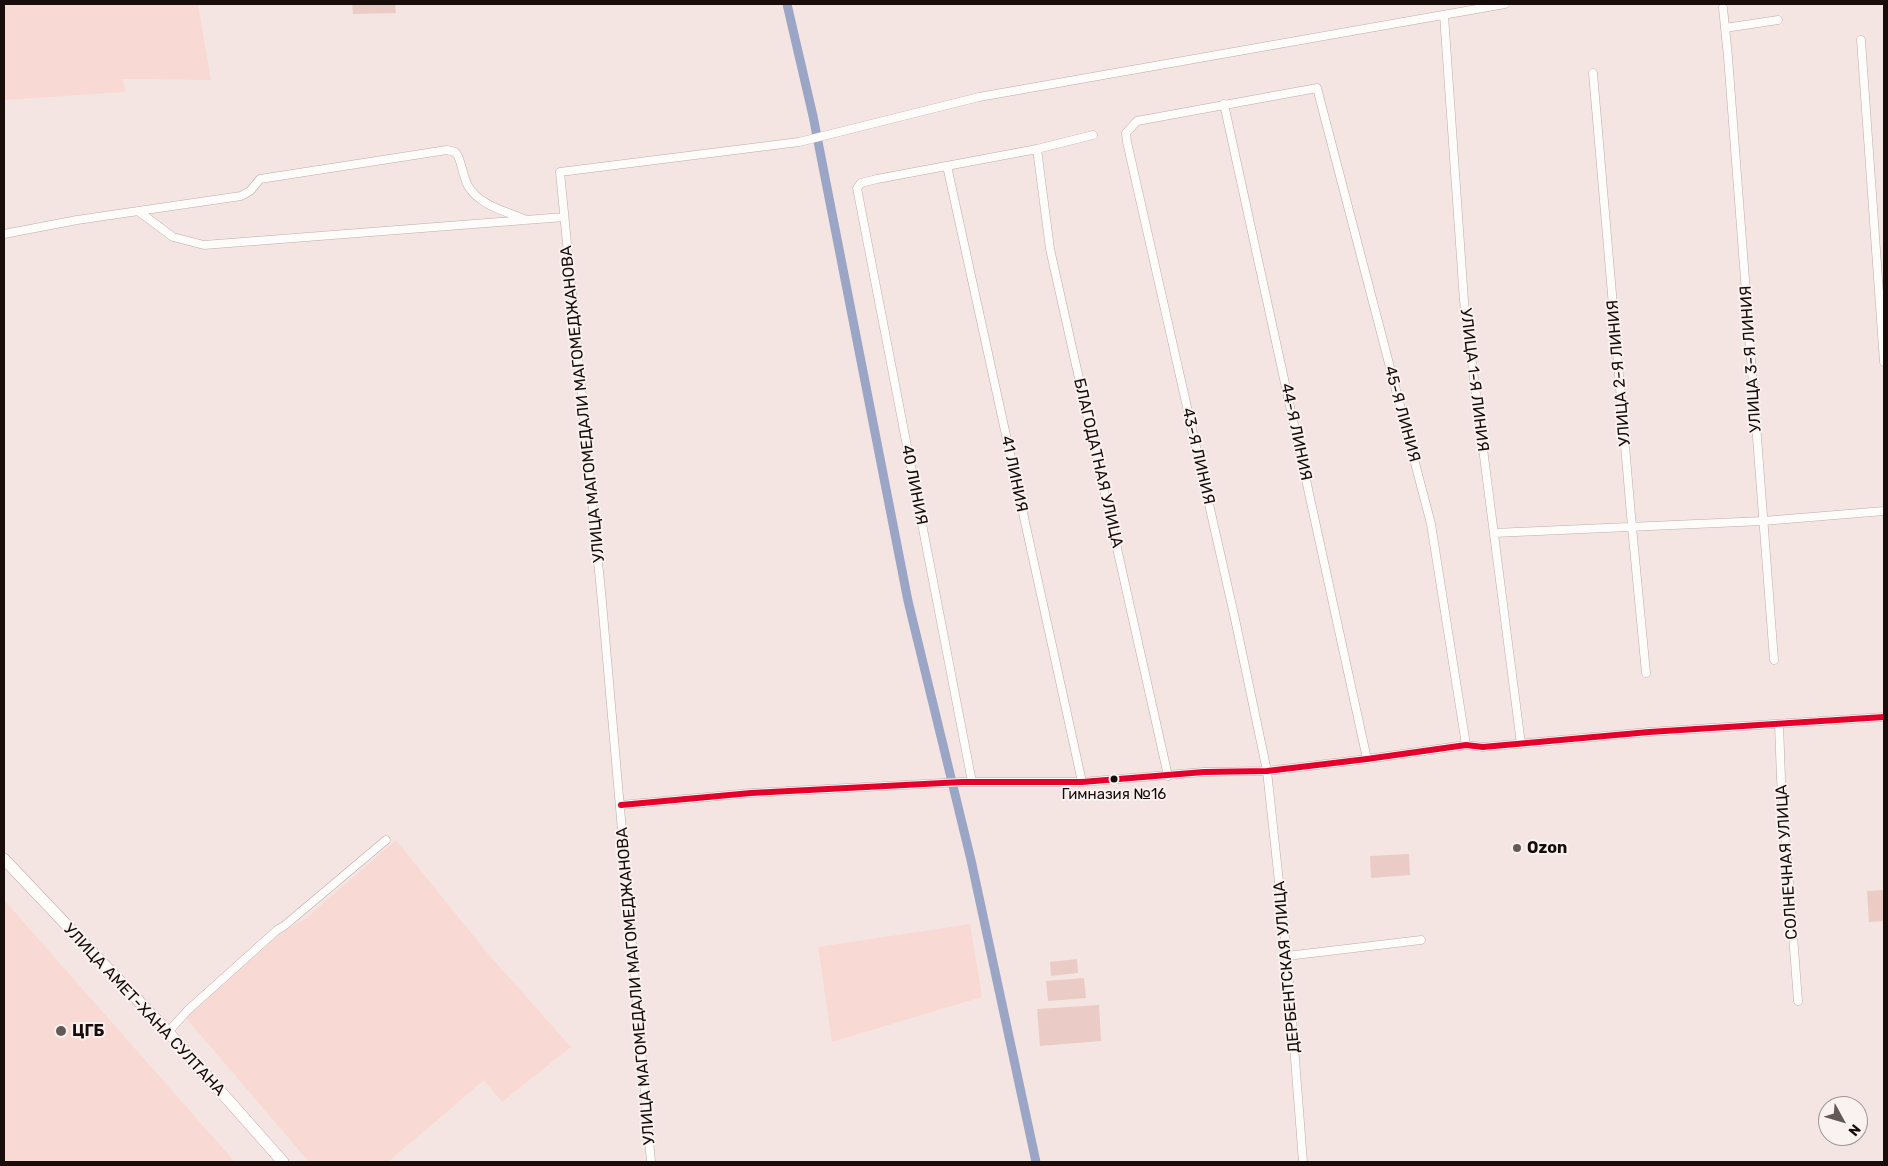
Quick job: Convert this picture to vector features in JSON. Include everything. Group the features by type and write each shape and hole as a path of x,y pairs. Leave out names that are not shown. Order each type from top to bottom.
{"main road":[{"name":"УЛИЦА АМЕТ-ХАНА СУЛТАНА","path":"4,859 168,1032 283,1162"}],"street":[{"path":"1444,14 1505,4"},
{"name":"УЛИЦА 3-Я ЛИНИЯ","path":"1723,8 1774,660"},
{"name":"УЛИЦА МАГОМЕДАЛИ МАГОМЕДЖАНОВA","path":"651,1162 631,944 621,805 560,172 799,142 979,97 1444,14"},
{"name":"УЛИЦА 1-Я ЛИНИЯ","path":"1444,14 1464,300 1522,744"},
{"path":"1725,28 1778,20"},
{"path":"1861,40 1884,362"},
{"name":"УЛИЦА 2-Я ЛИНИЯ","path":"1593,73 1646,673"},
{"name":"45-Я ЛИНИЯ","path":"1224,104 1317,88 1431,524 1466,744"},
{"name":"43-Я ЛИНИЯ","path":"1224,104 1137,121 1126,133 1267,771"},
{"name":"44-Я ЛИНИЯ","path":"1224,104 1367,759"},
{"path":"947,166 1037,149 1093,135"},
{"name":"БЛАГОДАТНАЯ УЛИЦА","path":"1037,149 1050,249 1168,776"},
{"path":"4,234 241,196 250,191 260,180 447,150 454,152 458,156 468,185 474,195 484,203 526,220"},
{"name":"40 ЛИНИЯ","path":"947,166 861,183 857,188 972,782"},
{"name":"41 ЛИНИЯ","path":"947,166 1082,782"},
{"path":"138,211 173,237 204,245 564,217"},
{"path":"1494,533 1763,521 1884,511"},
{"path":"621,805 751,793 962,782 1082,782 1204,772 1267,771 1367,759 1466,744 1483,748 1649,732 1884,717"},
{"name":"СОЛНЕЧНАЯ УЛИЦА","path":"1779,724 1781,779 1798,1000"},
{"name":"ДЕРБЕНТСКАЯ УЛИЦА","path":"1267,771 1287,956 1303,1162"},
{"path":"168,1032 188,1010 277,930 386,840"},
{"path":"1287,956 1421,940"}],"shaded area":[{"path":"4,4 198,4 211,80 123,79 125,92 4,100"},
{"path":"352,4 395,4 396,13 353,14"},
{"path":"396,840 489,955 571,1047 502,1102 484,1080 388,1162 309,1162 186,1018 281,933 305,919"},
{"path":"1409,854 1410,875 1371,878 1370,856"},
{"path":"1884,890 1884,921 1869,922 1867,891"},
{"name":"ЦГБ","path":"4,900 235,1162 4,1162"},
{"path":"970,924 982,997 832,1042 818,947"},
{"path":"1077,959 1078,973 1051,976 1050,962"},
{"path":"1084,978 1086,998 1048,1001 1046,981"},
{"path":"1099,1005 1101,1041 1040,1046 1037,1009"}],"waterway":[{"path":"787,4 813,116 908,601 971,860 1036,1162"}],"transit line":[{"path":"621,805 751,793 962,782 1082,782 1204,772 1267,771 1466,745 1483,747 1649,732 1884,717"}],"place":[{"name":"Гимназия №16","path":"1114,779"},
{"name":"Ozon","path":"1517,848"},
{"name":"ЦГБ","path":"61,1031"}]}
